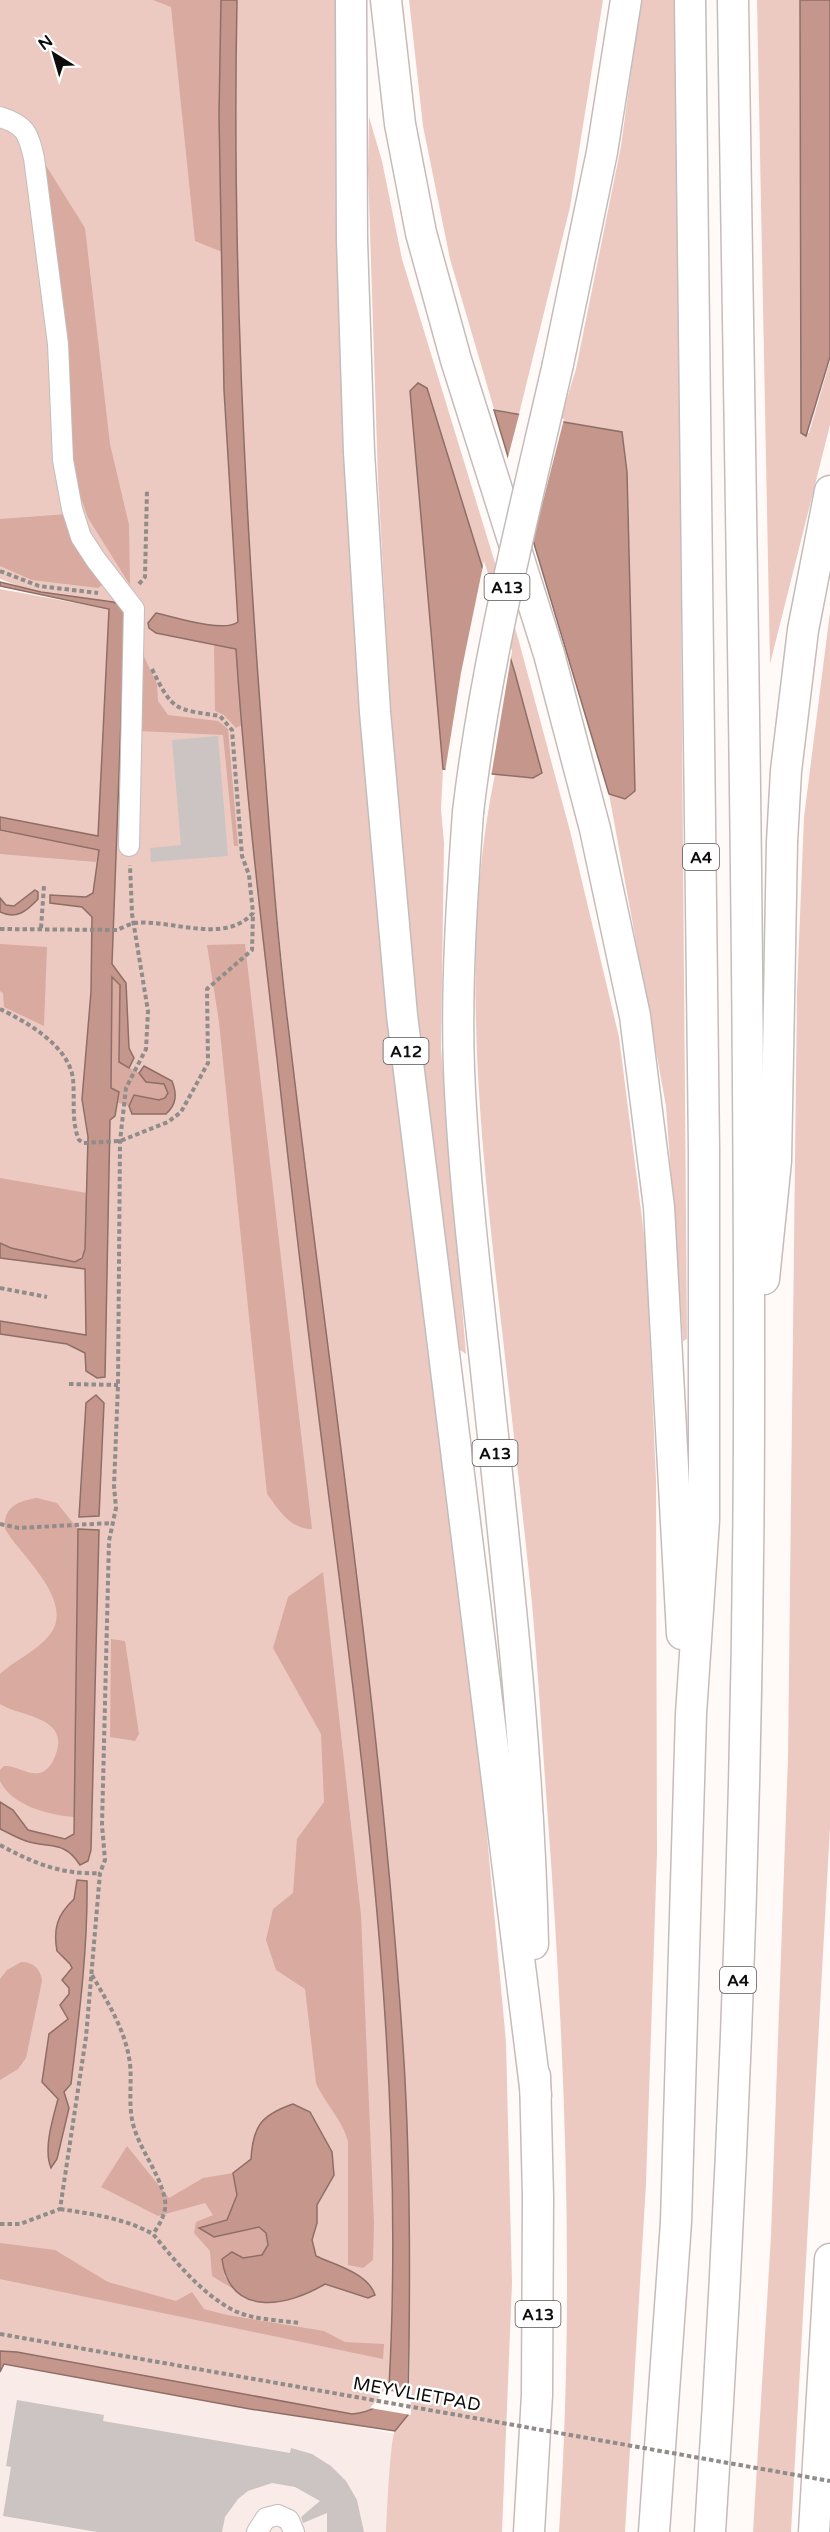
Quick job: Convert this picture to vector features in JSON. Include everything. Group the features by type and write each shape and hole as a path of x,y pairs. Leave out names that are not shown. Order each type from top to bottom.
{"highway":[{"name":"A12","path":"351,0 352,251 360,452 375,712 402,1016 536,2095"},
{"path":"386,0 400,124 422,233 456,360 549,654 595,830 635,1016 659,1207 675,1477 678,1597 691,1714"},
{"name":"A13","path":"530,2532 537,2395 536,2095 531,1835 504,1540 474,1256 459,1069 459,932 475,750 493,647 558,364 602,152 626,0"},
{"name":"A4","path":"654,2532 676,2222 691,1714 704,1520 704,1150 690,0"},
{"name":"A4","path":"710,2532 724,2319 738,1980 749,1427 746,882 734,0"},
{"name":"A4","path":"749,1427 776,1161 782,842 787,762 802,630 830,491"},
{"path":"814,2532 830,2259"}],"lane":[{"path":"0,117 19,124 29,137 34,158 58,344 63,460 72,509 81,537 134,609 129,846"},
{"path":"257,2532 266,2518 278,2515 289,2520 294,2532"}],"path":[{"path":"0,571 39,586 127,597 145,577 147,490"},
{"path":"0,1009 22,1021 62,1054 72,1077 76,1134 83,1143 120,1141 176,1117 201,1079 209,1055 207,989 252,950 253,913 249,875 242,856 232,730 220,716 179,709 171,704 133,630"},
{"path":"60,2209 86,2037 100,1873 105,1860 102,1825 109,1541 116,1508 114,1486 118,1385 120,1141 126,1088 146,1050 148,1011 134,923 129,846"},
{"path":"41,928 44,886"},
{"path":"0,929 117,930 134,923 222,929 244,924 253,913"},
{"path":"0,1288 47,1297"},
{"path":"69,1384 118,1385"},
{"path":"0,1524 19,1528 112,1523"},
{"path":"0,1845 51,1869 78,1874 100,1873"},
{"path":"92,1975 124,2037 130,2064 132,2122 141,2151 158,2178 165,2202 161,2222 153,2234"},
{"path":"0,2224 20,2224 60,2209 102,2215 153,2234 191,2279 232,2309 258,2318 300,2323"},
{"name":"MEYVLIETPAD","path":"0,2334 830,2481"}],"shaded area":[{"path":"0,0 229,0 234,395 265,864 325,1386 399,2097 401,2365 391,2364 387,2392 379,2405 352,2414 0,2351 0,1325 94,1341 95,1269 0,1250 0,824 109,845 119,610 29,590 0,579"},
{"path":"153,0 221,0 219,115 222,252 195,241 171,7"},
{"path":"221,0 237,0 236,180 244,449 267,797 284,994 368,1676 382,1804 404,2062 408,2150 408,2415 395,2431 250,2409 4,2364 0,2372 0,2351 17,2352 352,2414 376,2407 384,2399 389,2387 393,2278 392,2169 388,2061 371,1844 303,1290 259,905 236,649 156,633 149,628 148,623 156,613 210,625 222,626 238,622 224,390 219,115"},
{"path":"237,0 337,0 336,201 346,487 359,697 380,927 479,1748 506,2042 512,2283 502,2532 386,2532 393,2437 407,2413 410,2388 408,2229 402,2077 382,1812 368,1680 302,1154 264,767 254,640 241,384 237,256"},
{"path":"409,0 603,0 570,207 519,414 494,409 450,259 423,126"},
{"path":"641,0 676,0 687,1339 683,1341 666,1106 609,794 625,799 622,432 560,421 576,369 621,146"},
{"path":"757,0 800,0 801,433 809,433 830,361 830,425 770,664"},
{"path":"800,0 830,0 830,357 806,436 801,433"},
{"path":"369,117 382,161 402,259 518,638 570,831 619,1037 646,1250 656,1480 657,1853 646,2184 625,2532 559,2532 564,2441 567,2260 559,1988 532,1603 488,1200 478,1078 476,955 479,895 485,834 495,774 533,778 542,773 515,673 427,389 418,383 410,391 443,769 441,1048 466,1354 460,1350 426,1087 396,809 378,479 368,170"},
{"path":"40,156 85,228 110,444 129,525 130,585 88,518 73,475"},
{"path":"418,383 427,388 515,673 542,773 533,778 443,769 410,391"},
{"path":"494,410 622,432 627,472 635,791 625,799 609,794"},
{"path":"68,514 106,582 98,588 32,580 0,566 0,519"},
{"path":"0,582 41,592 113,602 121,605 125,612 112,964 126,983 129,1048 134,1058 129,1068 119,1062 120,985 112,977 111,1088 119,1092 115,1116 110,1120 105,1377 97,1378 86,1371 85,1353 67,1344 0,1334 0,1321 86,1335 85,1269 0,1258 0,1243 11,1248 75,1262 82,1258 85,1249 88,1137 82,1099 91,992 92,917 82,907 50,903 50,895 86,897 93,893 99,850 0,830 0,817 98,836 109,609 0,586"},
{"path":"0,589 109,609 98,836 0,817"},
{"path":"830,612 830,1827 791,2532 753,2532 771,2236 788,1757 797,990 804,817"},
{"path":"137,642 157,684 158,701 168,715 218,721 228,729 238,846 234,846 223,735 139,731"},
{"path":"214,644 236,648 242,725 236,728 224,715 215,711"},
{"path":"0,831 99,850 96,862 0,854"},
{"path":"35,890 38,892 38,899 21,913 11,915 0,912 0,898 6,905 14,906"},
{"path":"0,944 47,947 44,1026 4,1007 3,993 0,991"},
{"path":"245,944 312,1529 297,1526 291,1522 267,1494 219,1022 207,945"},
{"path":"112,977 120,984 119,1062 139,1073 146,1082 164,1084 168,1093 165,1099 135,1095 129,1106 116,1102 118,1092 111,1088"},
{"path":"144,1066 172,1081 175,1099 166,1114 132,1114 129,1106 134,1095 159,1100 165,1098 168,1093 164,1084 146,1082 139,1073"},
{"path":"0,1178 87,1193 88,1220 81,1257 75,1262 11,1248 0,1243"},
{"path":"12,1257 85,1269 86,1335 0,1321 0,1258"},
{"path":"96,1395 104,1403 99,1516 79,1517 86,1403"},
{"path":"37,1498 57,1503 78,1529 74,1817 32,1808 13,1797 0,1781 0,1770 4,1766 35,1773 44,1771 53,1761 58,1746 57,1735 52,1727 32,1716 0,1704 0,1674 46,1639 56,1620 56,1607 51,1593 5,1529 6,1515 13,1506"},
{"path":"78,1529 99,1530 91,1850 88,1861 80,1865 74,1857 62,1849 26,1841 0,1829 0,1802 13,1810 28,1830 65,1839 74,1834"},
{"path":"323,1572 361,1915 374,2223 373,2260 363,2268 348,2265 348,2142 342,2126 316,2083 305,1989 276,1970 266,1940 273,1909 293,1893 297,1839 324,1802 321,1734 273,1648 288,1597"},
{"path":"111,1639 125,1641 139,1734 135,1741 110,1737"},
{"path":"77,1880 87,1881 82,1982 71,2084 64,2092 69,2108 57,2159 51,2168 48,2143 58,2099 42,2082 49,2034 68,2019 60,2005 69,1994 69,1988 62,1980 72,1968 57,1951 56,1929 60,1917 74,1899"},
{"path":"21,1962 36,1967 42,1981 26,2058 18,2069 0,2080 0,1979 7,1970"},
{"path":"293,2104 310,2112 332,2152 334,2175 317,2205 317,2223 312,2240 316,2256 366,2281 375,2295 368,2298 325,2284 310,2292 278,2302 248,2299 236,2291 227,2278 222,2259 232,2252 243,2258 262,2255 268,2245 266,2233 259,2227 214,2237 199,2228 227,2220 237,2195 233,2173 251,2159 257,2130 266,2118"},
{"path":"127,2146 169,2198 203,2178 233,2173 237,2195 227,2221 199,2228 214,2237 259,2227 266,2233 268,2245 262,2255 243,2258 224,2275 235,2290 212,2276 210,2251 194,2233 196,2222 213,2215 205,2203 158,2216 101,2187"},
{"path":"0,2243 55,2250 108,2282 176,2301 192,2292 204,2309 324,2331 345,2342 384,2344 383,2359 0,2279"},
{"path":"0,2351 404,2436 392,2532 0,2532"}],"pier":[{"path":"520,411 564,419 532,544 507,461"},
{"path":"484,561 512,651 491,777 445,772 461,673"},
{"path":"385,2390 411,2395 411,2415 370,2408"}],"building":[{"path":"218,736 228,856 151,862 150,848 181,845 172,740"},
{"path":"17,2400 104,2415 103,2421 290,2453 291,2448 312,2454 331,2466 346,2481 357,2500 364,2532 327,2532 327,2513 303,2523 301,2517 320,2501 295,2487 272,2483 248,2491 238,2499 225,2517 222,2532 97,2532 3,2516 11,2467 6,2466"}]}
